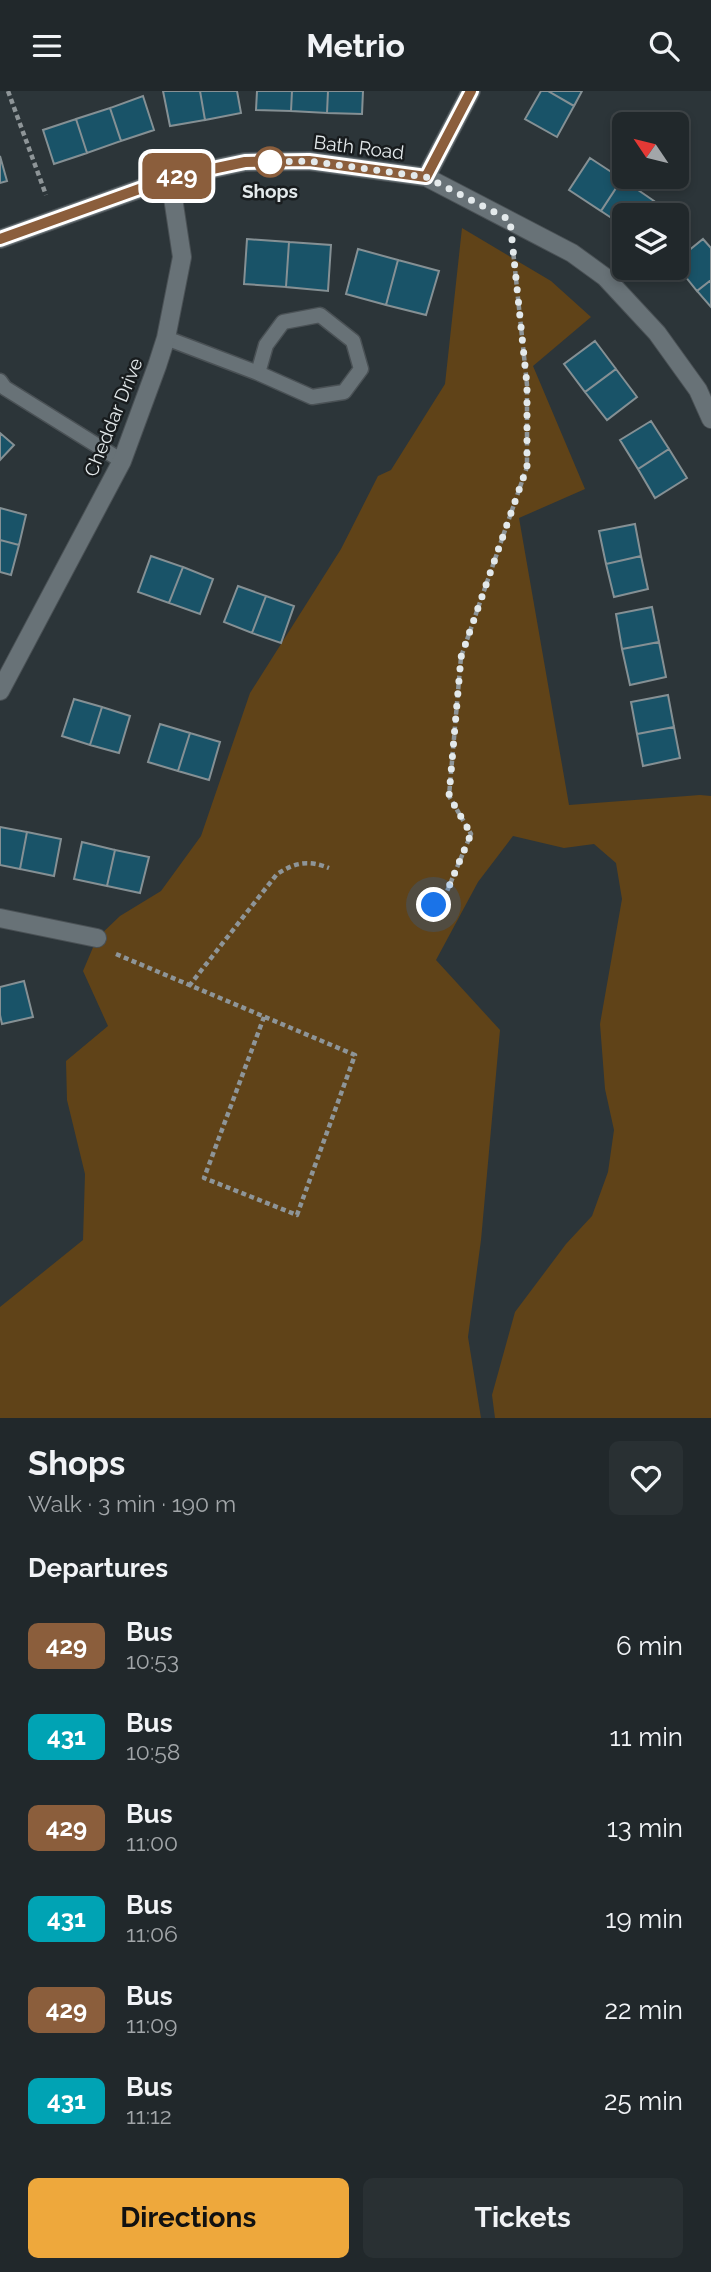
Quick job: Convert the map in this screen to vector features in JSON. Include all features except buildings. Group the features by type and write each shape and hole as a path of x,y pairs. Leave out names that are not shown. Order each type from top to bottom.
{"street":[{"path":"426,177 471,91"},
{"name":"Bath Road","path":"0,239 170,178 245,162 309,161 426,177 572,253 605,277 657,333 698,390 711,419"},
{"name":"Cheddar Drive","path":"0,691 122,461 166,338 182,257 170,178"},
{"path":"0,918 97,938"}],"lane":[{"path":"166,338 312,397 344,392 361,369 353,341 320,315 283,322 266,345 258,373"},
{"path":"0,381 5,388 122,461"}],"path":[{"path":"8,91 55,219"},
{"path":"434,905 440,908 471,834 449,796 461,657 527,467 527,385 510,220"},
{"path":"189,986 277,874 295,863 313,862 329,867"},
{"path":"97,938 108,951 355,1055 298,1215 204,1178 264,1017"}],"shaded area":[{"path":"462,228 551,281 591,317 533,366 585,489 519,518 569,805 711,796 711,1418 495,1418 492,1395 515,1312 566,1244 592,1216 608,1172 614,1130 605,1089 600,1024 622,899 616,863 594,844 564,848 513,836 478,882 436,960 500,1030 481,1240 468,1337 481,1418 0,1418 0,1307 83,1240 85,1174 67,1100 66,1061 108,1026 83,971 97,938 120,916 161,891 201,836 250,693 341,549 378,476 391,470 445,384"}],"bus line":[{"name":"429","path":"0,239 170,178 245,162 309,161 426,177 471,91"}],"place":[{"name":"Shops","path":"270,162"}],"route":[{"path":"270,162 267,162 309,161 426,177 510,220 527,385 527,467 461,657 449,796 471,834 440,908 434,905"}]}
